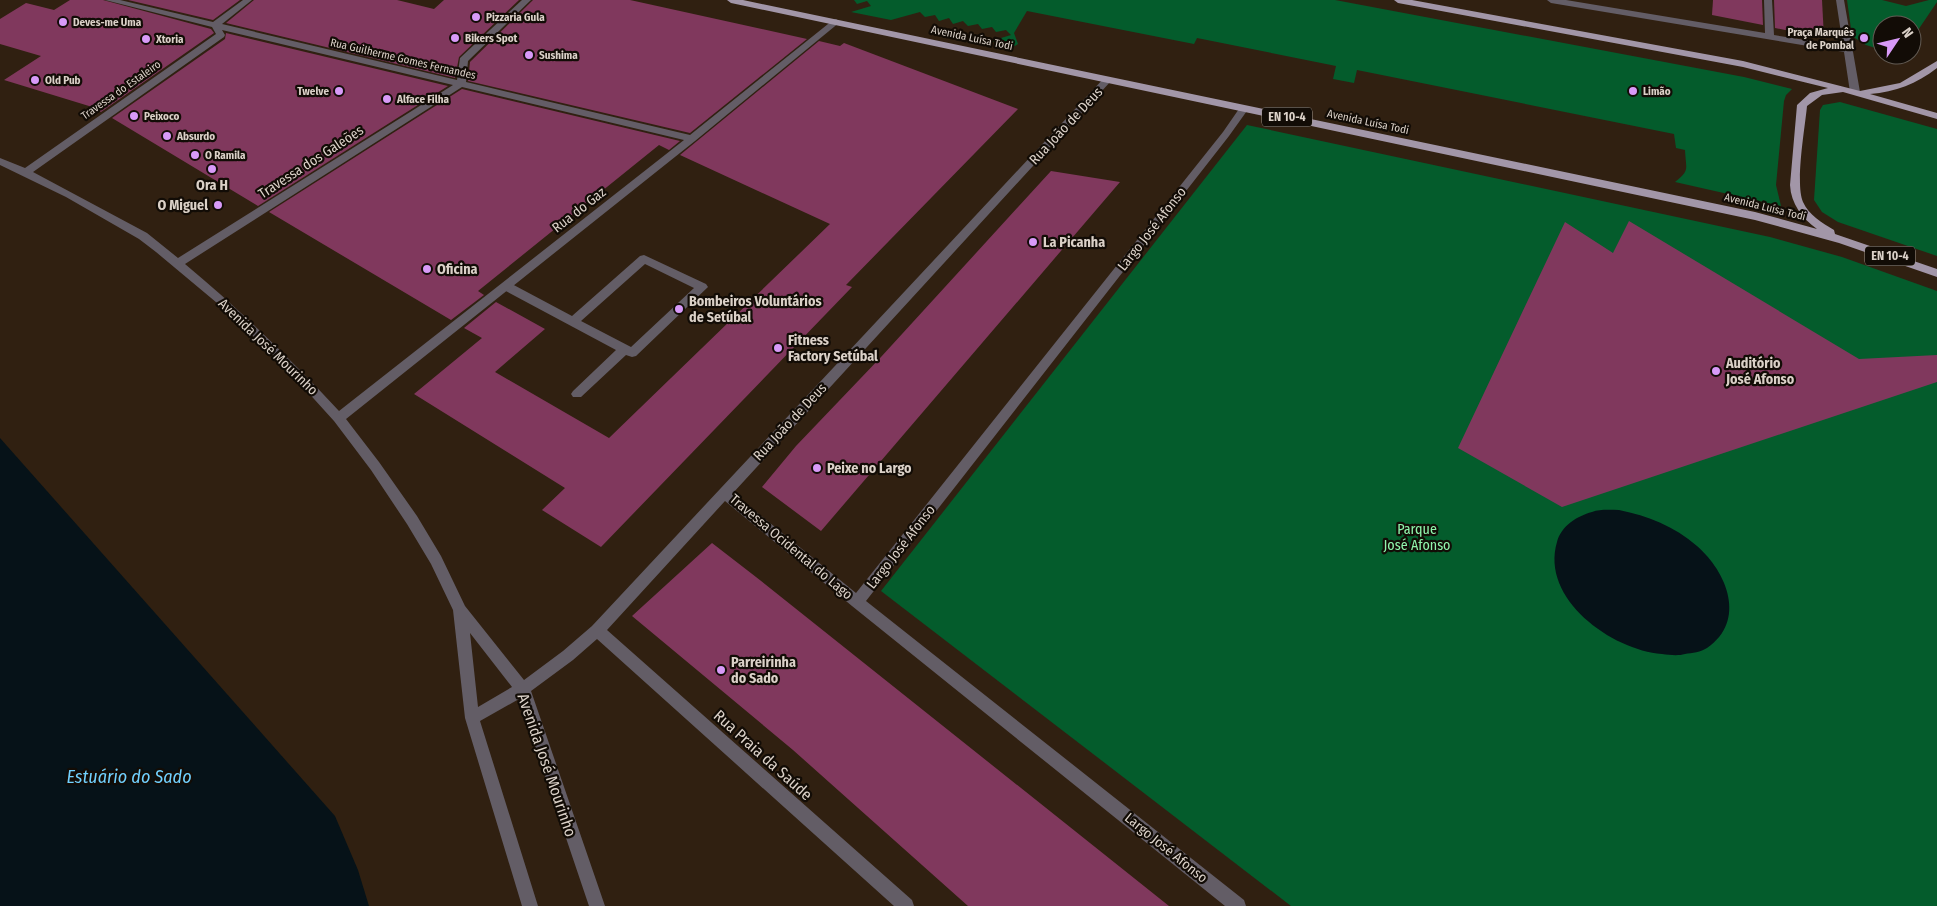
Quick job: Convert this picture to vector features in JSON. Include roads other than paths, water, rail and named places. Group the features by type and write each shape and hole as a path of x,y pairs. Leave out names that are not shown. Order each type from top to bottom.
{"main road":[{"name":"Avenida Luísa Todi","path":"731,0 1746,214 1842,240 1937,273"},
{"path":"1398,0 1743,64 1855,92 1937,116"},
{"path":"1842,240 1808,218 1794,195 1802,106 1807,99 1816,94 1832,90 1855,92 1888,90 1908,84 1937,64"}],"street":[{"name":"Rua Guilherme Gomes Fernandes","path":"109,0 692,139"},
{"path":"214,25 248,0"},
{"path":"461,84 463,60 527,0"},
{"path":"1551,0 1848,50"},
{"path":"1768,0 1770,37"},
{"path":"1840,0 1855,92"},
{"name":"Rua do Gaz","path":"338,418 692,139 836,22"},
{"name":"Travessa do Estaleiro","path":"26,172 221,34 214,25"},
{"name":"Rua João de Deus","path":"472,718 522,690 574,653 597,630 1108,80"},
{"name":"Travessa dos Galeões","path":"177,264 461,84"},
{"name":"Largo José Afonso","path":"1238,906 857,602 1220,142 1244,108"},
{"name":"Avenida José Mourinho","path":"0,161 26,172 143,236 233,310 289,364 338,418 375,466 412,520 436,560 460,610 522,690 597,906"},
{"path":"506,286 573,322 632,353 702,287 644,259 573,322"},
{"path":"577,394 624,349"},
{"name":"Travessa Ocidental do Lago","path":"724,492 857,602"},
{"name":"Avenida José Mourinho","path":"460,610 472,718 530,906"},
{"name":"Rua Praia da Saúde","path":"597,630 906,906"}],"water":[{"name":"Estuário do Sado","path":"0,438 335,816 358,870 369,906 0,906"},
{"path":"1598,510 1619,510 1640,515 1670,527 1697,546 1717,569 1728,597 1729,611 1727,624 1719,637 1707,648 1677,655 1642,650 1622,643 1602,632 1584,618 1570,601 1559,583 1555,563 1559,536 1570,522 1581,516"}],"place":[{"name":"Pizzaria Gula","path":"476,17"},
{"name":"Deves-me Uma","path":"63,22"},
{"name":"Bikers Spot","path":"455,38"},
{"name":"Praça Marquês de Pombal","path":"1864,38"},
{"name":"Xtoria","path":"146,39"},
{"name":"Sushima","path":"529,55"},
{"name":"Old Pub","path":"35,80"},
{"name":"Twelve","path":"339,91"},
{"name":"Limão","path":"1633,91"},
{"name":"Alface Filha","path":"387,99"},
{"name":"Peixoco","path":"134,116"},
{"name":"Absurdo","path":"167,136"},
{"name":"O Ramila","path":"195,155"},
{"name":"Ora H","path":"212,169"},
{"name":"O Miguel","path":"218,205"},
{"name":"La Picanha","path":"1033,242"},
{"name":"Oficina","path":"427,269"},
{"name":"Bombeiros Voluntários de Setúbal","path":"679,309"},
{"name":"Fitness Factory Setúbal","path":"778,348"},
{"name":"Auditório José Afonso","path":"1716,371"},
{"name":"Peixe no Largo","path":"817,468"},
{"name":"Parreirinha do Sado","path":"721,670"}],"park label":[{"name":"Parque José Afonso","path":"1417,538"}]}
